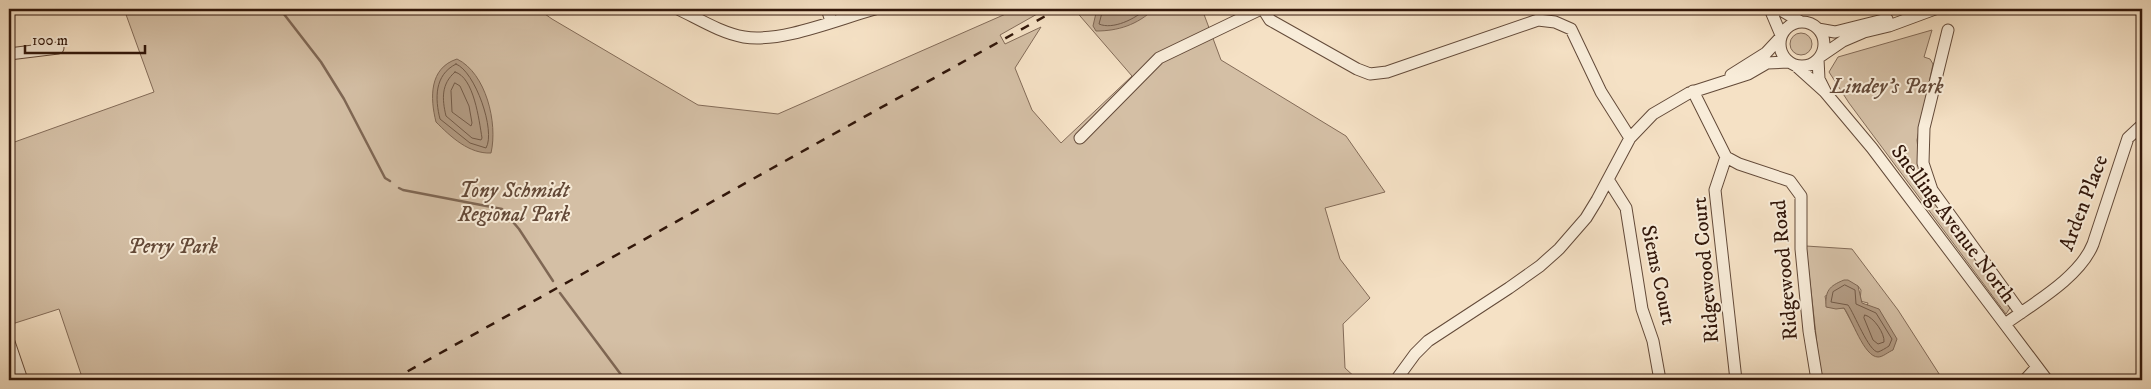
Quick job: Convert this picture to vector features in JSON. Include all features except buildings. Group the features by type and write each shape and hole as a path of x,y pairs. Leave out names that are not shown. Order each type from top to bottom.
{"street":[{"path":"678,9 720,30 744,37 758,38 786,35 875,9"},
{"path":"827,9 831,21"},
{"path":"1080,138 1159,58 1262,9 1270,20 1357,69 1370,74 1387,72 1538,20 1562,24 1570,29 1601,92 1630,138"},
{"path":"1770,9 1781,37 1780,50 1792,63"},
{"path":"1779,9 1801,22 1812,24 1818,29 1824,42 1819,57"},
{"path":"1818,29 1835,32 1868,22 1914,15 1935,9"},
{"path":"1396,380 1414,354 1428,340 1517,282 1559,249 1586,218 1609,181 1630,138 1653,114 1693,91 1726,79 1748,74 1767,63 1809,65 1843,41 1864,32 1889,26 1914,15"},
{"path":"1726,79 1766,53 1791,24 1801,22"},
{"name":"Snelling Avenue North","path":"1948,30 1924,128 1923,163 1937,198 2021,313"},
{"path":"9,54 58,48"},
{"name":"Snelling Avenue North","path":"1819,57 1820,79 1825,92"},
{"name":"Snelling Avenue North","path":"1792,63 1825,92 1872,148 2047,380"},
{"path":"1693,91 1726,157"},
{"name":"Arden Place","path":"2005,324 2072,274 2085,259 2093,244 2128,138 2142,125"},
{"name":"Ridgewood Court","path":"1726,157 1716,190 1736,380"},
{"name":"Ridgewood Road","path":"1726,157 1739,164 1790,181 1801,196 1802,249 1809,331 1817,380"},
{"name":"Siems Court","path":"1609,181 1626,208 1642,309 1653,341 1660,380"},
{"path":"9,342 22,380"},
{"path":"2025,380 2037,367"}],"green space":[{"name":"Tony Schmidt Regional Park","path":"124,9 538,9 698,105 778,114 1017,9 1046,9 1000,35 1005,44 1041,27 1015,68 1032,110 1061,143 1132,76 1074,9 1202,9 1221,60 1346,136 1385,192 1325,208 1340,259 1370,298 1343,324 1345,368 1358,380 83,380 59,309 9,325 9,144 154,92"},
{"name":"Lindey's Park","path":"1932,30 1924,57 1930,59 1933,64 1917,140 1919,159 1947,220 2010,308 2006,314 1849,103 1829,72 1838,57"},
{"path":"1797,33 1805,33 1812,40 1812,48 1805,55 1797,55 1790,48 1790,40"},
{"path":"1806,246 1852,249 1898,310 1943,380 1821,380","holes":["1858,286 1861,290 1860,301 1868,303 1858,334 1844,308 1827,307 1825,296"]}],"water":[{"path":"1100,9 1154,9 1148,15 1127,26 1112,30 1096,31 1093,26 1096,13"},
{"path":"457,59 476,75 488,100 493,128 491,153 483,153 468,148 454,139 436,122 433,94 436,77 448,63"},
{"path":"1844,280 1848,280 1858,286 1862,303 1879,309 1897,339 1893,350 1880,357 1873,355 1863,344 1844,308 1826,307 1827,293 1831,287"}],"waterway":[{"path":"280,9 321,62 344,99 385,178 390,181"},
{"path":"399,188 502,209 519,229 553,281"},
{"path":"560,293 625,380"}],"railway":[{"path":"392,380 1058,9"}],"park label":[{"name":"Perry Park","path":"173,247"}]}
